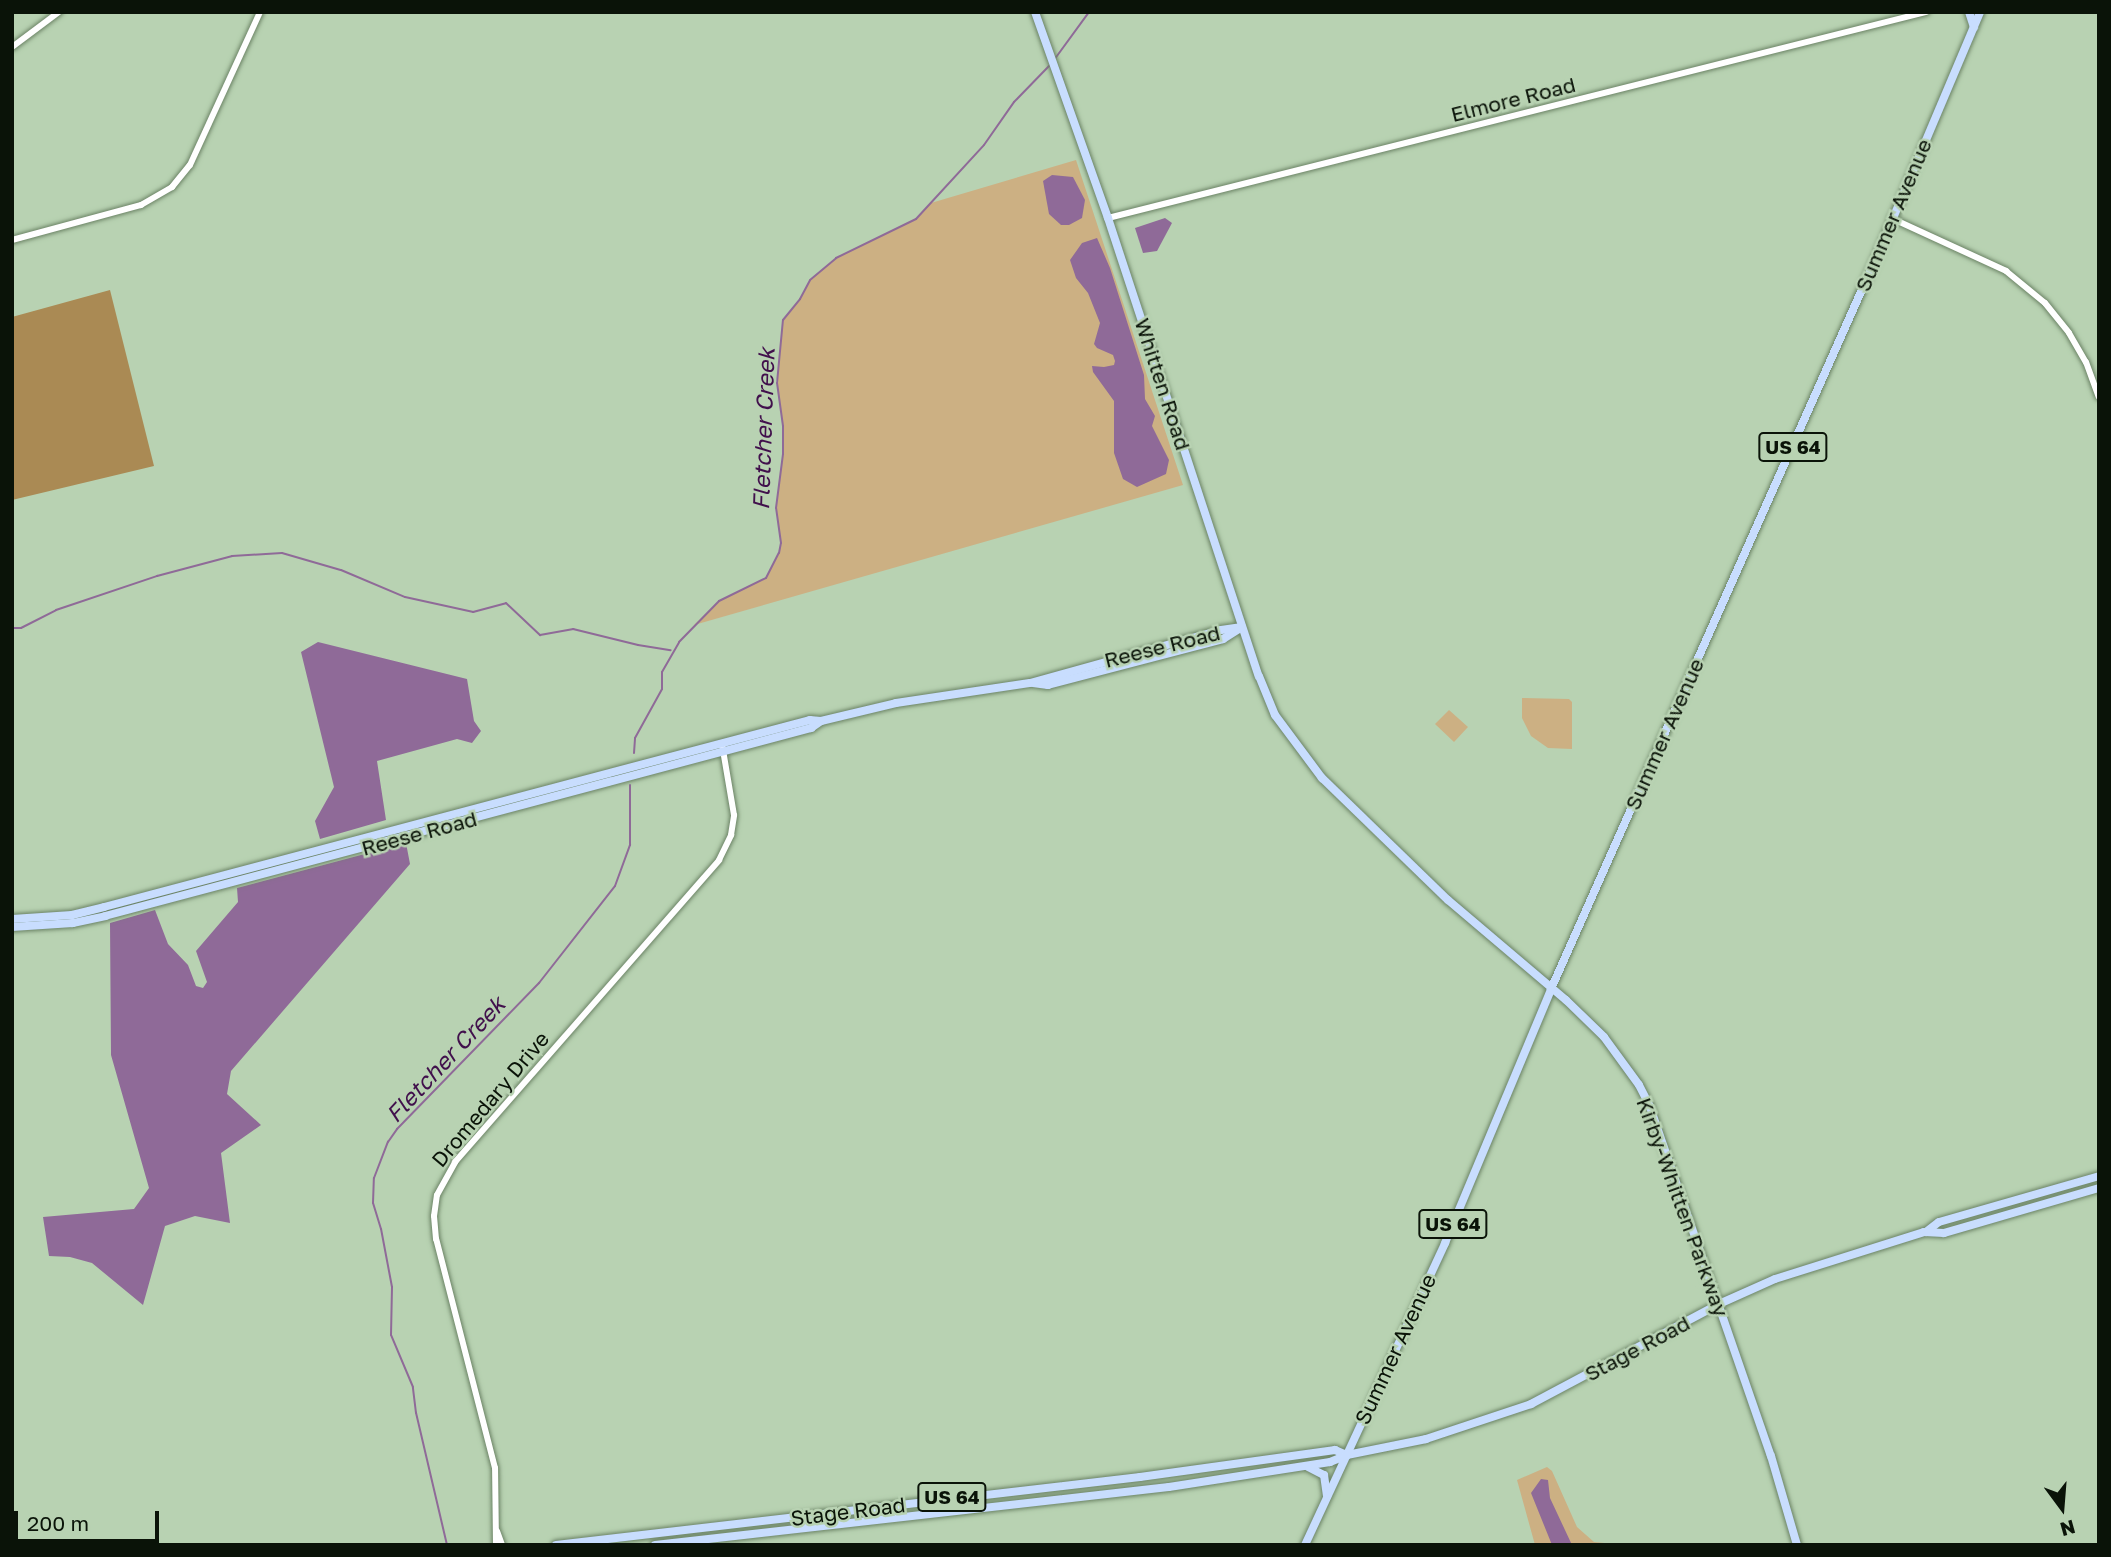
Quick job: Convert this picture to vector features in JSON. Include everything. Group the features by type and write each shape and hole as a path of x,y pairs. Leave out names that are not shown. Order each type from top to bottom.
{"main road":[{"name":"Whitten Road","path":"1035,12 1108,218 1242,627 1275,715 1299,751"},
{"path":"1969,12 1974,27"},
{"name":"Summer Avenue","path":"1305,1545 1445,1243 1550,989 1793,448 1980,12"},
{"name":"Reese Road","path":"12,927 73,923 105,916 723,748 810,720 821,721 896,703 1030,683 1069,670 1242,627"},
{"name":"Reese Road","path":"12,919 72,915 723,748"},
{"name":"Kirby-Whitten Parkway","path":"1299,751 1322,778 1448,900 1604,1037 1639,1085 1650,1107 1719,1304 1780,1482 1797,1545"},
{"path":"2097,1176 2099,1188"},
{"name":"Stage Road","path":"655,1545 940,1515 1207,1481 1330,1462 1347,1455 1426,1439 1507,1414 1719,1304 1798,1271 1925,1232 1939,1222 2097,1176"},
{"name":"Stage Road","path":"1925,1232 1944,1233 2099,1188"},
{"name":"Stage Road","path":"556,1545 1231,1465 1335,1450 1347,1455"},
{"path":"1207,1481 1228,1474 1231,1465"},
{"path":"1305,1466 1324,1475 1327,1496"}],"street":[{"path":"12,47 59,12"},
{"path":"12,240 141,205 172,187 190,165 260,12"},
{"name":"Elmore Road","path":"1108,218 1926,12"},
{"path":"1891,218 2006,271 2045,303 2069,333 2086,362 2099,397"},
{"name":"Dromedary Drive","path":"499,1545 496,1530 496,1473 435,1238 437,1195 455,1162 719,860 731,835 734,815 723,748"}],"shaded area":[{"path":"1076,160 1183,485 694,625 719,601 766,578 779,553 781,543 776,508 783,454 783,426 777,383 783,320 800,299 810,280 836,258 916,219 931,203"},
{"path":"1052,175 1073,177 1085,200 1082,218 1069,225 1061,225 1049,214 1043,181"},
{"path":"1165,218 1172,223 1157,251 1143,253 1135,228"},
{"path":"1097,238 1110,268 1144,375 1145,399 1155,416 1152,426 1169,460 1166,474 1137,487 1123,479 1114,453 1114,401 1093,372 1092,366 1114,365 1115,361 1113,355 1094,344 1100,323 1088,293 1076,278 1070,260 1082,243"},
{"path":"110,290 154,466 12,500 12,317"},
{"path":"318,642 467,679 474,721 481,731 472,743 457,739 377,761 386,820 320,839 315,821 334,787 301,652"},
{"path":"1522,698 1569,699 1572,702 1572,749 1548,748 1531,736 1522,718"},
{"path":"1449,710 1468,727 1454,742 1435,724"},
{"path":"406,843 410,864 231,1071 227,1094 261,1125 221,1153 230,1223 195,1216 165,1226 143,1305 92,1263 70,1257 49,1256 43,1217 134,1209 149,1188 111,1055 110,923 155,910 168,944 188,965 196,986 203,988 207,982 196,951 238,902 237,888"},
{"path":"1547,1467 1552,1471 1577,1527 1594,1542 1626,1545 1535,1545 1517,1480"},
{"path":"1541,1479 1548,1480 1550,1498 1572,1545 1552,1545 1531,1493"}],"waterway":[{"name":"Fletcher Creek","path":"1054,60 1089,12"},
{"name":"Fletcher Creek","path":"634,753 635,738 662,689 662,672 679,642 719,601 766,578 779,553 781,543 776,508 783,454 783,426 777,383 783,320 800,299 810,280 836,258 916,219 984,145 1014,102 1051,64"},
{"path":"12,628 21,628 56,610 157,576 232,556 282,553 341,570 405,597 473,612 506,603 540,635 573,629 671,650"},
{"name":"Fletcher Creek","path":"447,1545 416,1413 413,1387 391,1335 392,1287 373,1203 374,1178 388,1142 397,1129 539,983 615,886 630,845 630,785"}]}
